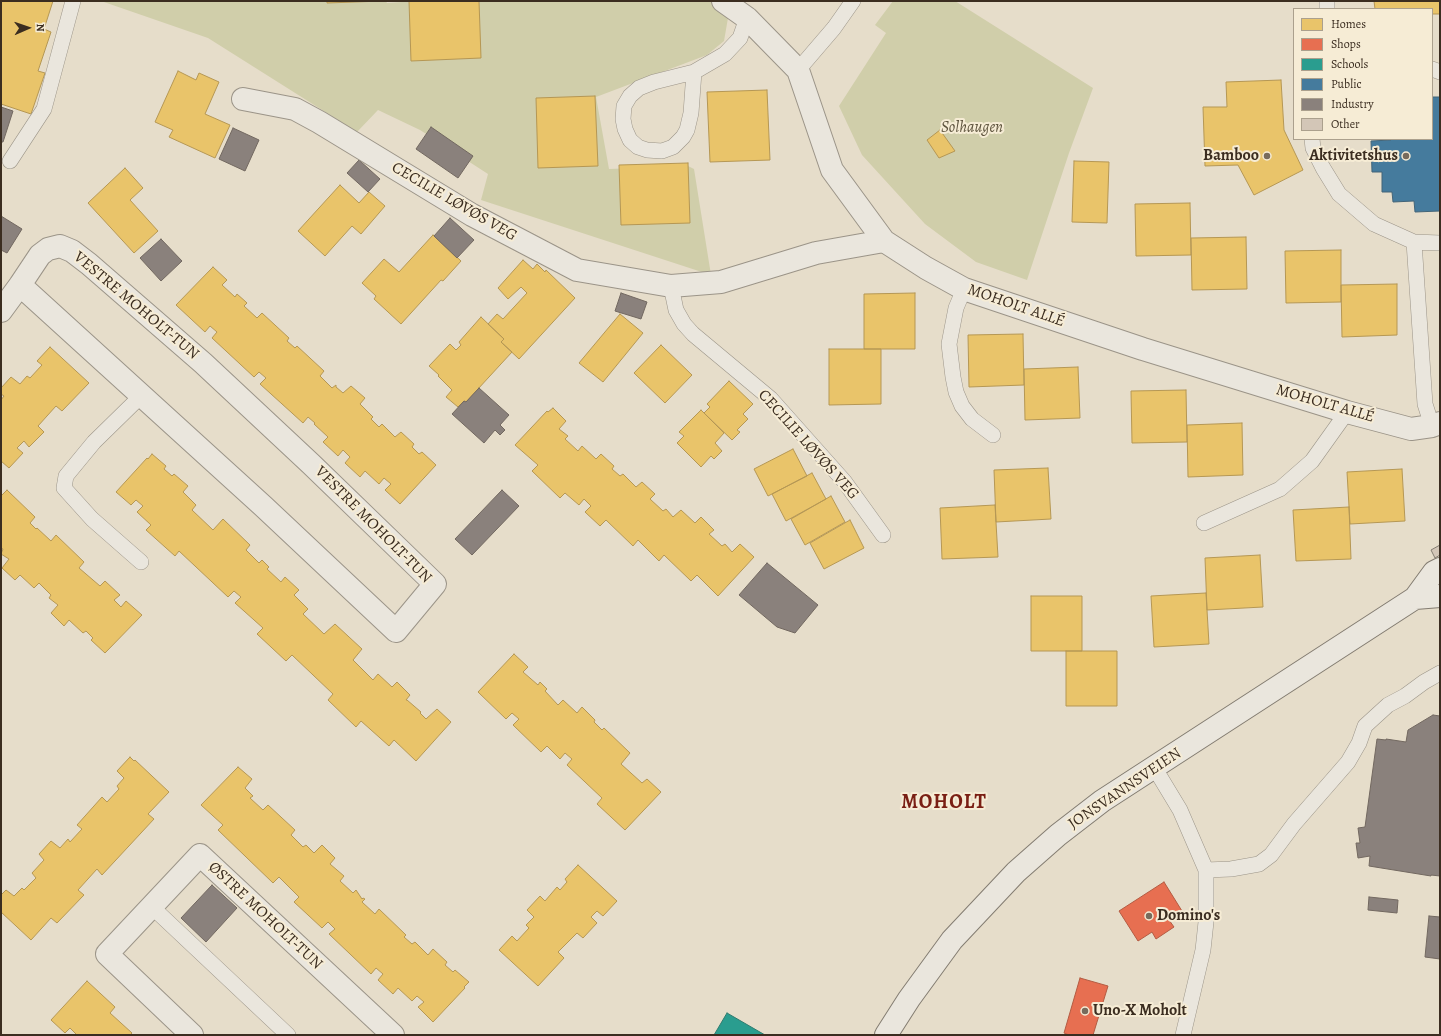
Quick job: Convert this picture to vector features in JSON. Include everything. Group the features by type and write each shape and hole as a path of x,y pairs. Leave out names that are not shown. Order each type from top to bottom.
{"street":[{"name":"MOHOLT ALLÉ","path":"723,1 747,18 798,70 832,170 884,241 926,268 964,289 1143,349 1347,412 1410,429 1436,425"},
{"name":"CECILIE LØVØS VEG","path":"243,99 295,109 472,215 577,270 671,286 720,282 816,253 884,241"},
{"name":"VESTRE MOHOLT-TUN","path":"60,246 72,251 203,363 306,459 435,584 396,631 20,285 40,255 48,249 60,246"},
{"path":"1,310 20,285"},
{"name":"JONSVANNSVEIEN","path":"886,1035 909,999 952,940 1016,872 1058,835 1102,801 1415,598 1434,572 1440,569"},
{"name":"JONSVANNSVEIEN","path":"1415,598 1440,596"},
{"name":"ØSTRE MOHOLT-TUN","path":"192,1035 107,954 200,855 393,1035"}],"lane":[{"path":"10,161 44,108 73,1"},
{"path":"798,70 834,28 853,1"},
{"path":"694,72 691,113 687,130 683,137 673,147 662,151 647,150 638,147 630,140 625,129 623,118 624,106 630,96 639,88 654,82 694,72 725,54 740,38 747,18"},
{"path":"1312,140 1313,148 1323,168 1340,194 1374,224 1414,242 1440,243"},
{"path":"1414,242 1424,396 1425,404 1436,425"},
{"name":"CECILIE LØVØS VEG","path":"671,286 676,310 684,324 771,400 844,481 883,535"},
{"path":"964,289 956,308 949,344 953,377 956,392 962,406 972,419 993,435"},
{"path":"141,396 94,442 66,476 64,488 92,519 141,562"},
{"path":"1204,523 1280,489 1312,461 1347,412"},
{"path":"1206,870 1231,869 1259,864 1271,855 1294,824 1348,762 1359,743 1365,726 1388,705 1405,696 1424,682 1440,674"},
{"path":"1154,768 1180,810 1206,870 1206,922 1203,950 1183,1035"},
{"path":"151,906 288,1035"}],"green space":[{"path":"101,1 386,1 387,3 416,1 712,1 720,6 728,18 724,41 707,55 596,97 609,169 688,166 694,169 711,275 481,200 488,174 420,130 378,110 357,132 208,38"},
{"name":"Solhaugen","path":"893,1 955,1 1093,88 1069,153 1027,280 976,262 925,224 862,155 839,106 886,33 875,25"}],"building: Homes":[{"path":"1,1 53,1 44,29 51,32 38,71 45,73 31,114 1,104"},
{"path":"327,1 382,1 327,3"},
{"path":"409,1 479,1 481,58 411,61"},
{"path":"1374,1 1440,1 1440,14 1433,14 1433,8 1375,8"},
{"path":"178,71 196,80 199,73 219,82 205,114 230,125 215,158 169,137 173,130 155,122"},
{"path":"1281,80 1284,130 1303,170 1254,195 1238,165 1205,166 1203,107 1227,107 1226,82"},
{"path":"767,90 770,160 710,162 707,92"},
{"path":"595,96 598,166 538,168 536,98"},
{"path":"940,130 955,151 939,158 927,140"},
{"path":"1074,161 1109,162 1107,223 1072,222"},
{"path":"688,163 690,223 621,225 619,165"},
{"path":"125,168 143,188 130,200 158,231 134,253 88,203"},
{"path":"340,185 359,203 369,192 385,206 361,234 352,226 325,256 298,231"},
{"path":"1190,203 1191,255 1136,256 1135,204"},
{"path":"433,235 461,261 443,281 441,280 401,324 374,299 376,296 362,283 384,259 399,272"},
{"path":"1246,237 1247,289 1192,290 1191,238"},
{"path":"1341,250 1341,302 1286,303 1285,251"},
{"path":"523,260 533,269 537,264 545,272 546,270 575,298 519,359 501,342 504,339 488,324 497,314 503,319 527,293 521,287 508,299 498,288"},
{"path":"213,267 227,280 222,285 235,297 237,294 247,303 244,306 257,318 262,313 289,338 287,341 295,348 297,346 324,371 320,376 332,388 336,385 336,387 343,393 351,386 365,398 360,404 373,417 371,419 379,427 382,424 395,437 401,432 414,444 412,447 419,454 422,452 436,465 400,504 385,490 391,484 384,478 379,484 365,471 360,477 345,463 350,457 343,450 338,456 323,442 328,437 314,424 315,423 308,417 303,423 260,384 266,378 259,372 254,377 212,338 217,332 210,326 205,332 176,305"},
{"path":"1397,284 1397,335 1342,337 1341,285"},
{"path":"915,293 915,349 864,349 864,294"},
{"path":"620,314 643,333 603,382 579,363"},
{"path":"481,317 504,339 501,342 512,352 466,402 464,401 458,407 446,397 452,390 429,366 450,344 456,350 461,345 459,342"},
{"path":"1023,334 1024,385 969,387 968,335"},
{"path":"661,345 692,375 665,403 634,373"},
{"path":"50,347 89,383 62,411 56,406 38,426 44,432 29,447 24,441 17,448 23,453 9,468 1,461 1,400 4,396 1,394 1,388 11,377 20,384 27,376 30,378 42,365 37,361"},
{"path":"829,349 881,349 881,404 829,405"},
{"path":"1078,367 1080,418 1025,420 1024,369"},
{"path":"729,381 753,404 743,414 748,419 737,430 740,432 732,440 704,413 710,407 707,404"},
{"path":"1186,390 1187,442 1132,443 1131,391"},
{"path":"553,408 566,421 559,429 568,436 565,439 578,451 582,446 596,459 601,454 614,466 612,469 620,476 623,474 636,487 642,482 655,494 650,499 663,511 666,509 673,517 681,510 695,523 701,517 714,530 709,534 722,546 725,544 732,552 740,544 754,557 718,596 697,575 691,581 664,555 659,561 638,540 633,546 606,520 600,526 585,512 591,506 584,499 579,505 565,493 560,498 532,471 538,465 515,445 547,411 548,412"},
{"path":"701,410 724,433 715,443 722,451 714,459 711,456 701,467 677,443 684,436 679,432"},
{"path":"1242,423 1243,475 1188,477 1187,425"},
{"path":"793,449 807,476 768,496 754,469"},
{"path":"152,454 166,466 164,469 172,476 174,474 188,486 183,492 196,505 192,510 213,530 223,519 250,545 246,550 259,563 262,560 269,567 267,569 281,582 285,577 299,590 294,595 308,609 303,614 324,634 335,624 362,649 353,660 373,680 378,674 392,687 397,682 410,695 406,700 421,712 420,713 426,719 437,709 451,722 416,761 394,740 389,746 361,721 356,727 328,700 333,694 292,655 286,661 257,634 263,628 235,603 241,597 234,591 228,597 179,551 175,556 146,530 151,525 137,512 143,506 136,500 131,505 116,492"},
{"path":"1048,468 1051,519 996,522 994,470"},
{"path":"1402,469 1405,521 1350,524 1347,472"},
{"path":"812,473 826,499 786,521 772,494"},
{"path":"7,490 35,517 30,523 36,529 37,528 51,541 56,535 84,562 79,568 100,586 105,581 120,595 114,600 121,607 126,601 142,615 105,653 91,640 93,638 86,631 83,633 69,620 64,626 51,613 58,605 49,598 51,595 39,583 34,588 20,575 15,580 2,568 9,559 1,554 3,549 1,548 1,496"},
{"path":"831,496 845,522 805,545 791,519"},
{"path":"995,505 998,557 942,559 940,508"},
{"path":"1349,507 1351,559 1296,561 1293,510"},
{"path":"850,520 864,548 824,569 810,543"},
{"path":"1260,555 1263,607 1207,610 1205,558"},
{"path":"1206,593 1209,644 1154,647 1151,596"},
{"path":"1031,596 1082,596 1082,651 1031,651"},
{"path":"1066,651 1117,651 1117,706 1066,706"},
{"path":"514,654 528,667 523,672 538,685 540,682 547,689 545,691 558,705 563,700 577,713 582,707 595,720 594,722 602,730 604,728 630,753 621,764 642,783 647,779 661,792 625,830 597,804 602,798 567,765 572,759 565,753 560,759 547,746 541,752 513,725 519,719 512,713 506,719 478,692"},
{"path":"130,757 169,792 148,814 154,819 102,875 97,869 78,890 84,895 57,923 51,918 31,940 1,912 1,895 6,890 14,896 22,888 24,890 36,878 32,873 44,860 39,854 51,841 60,848 68,839 70,842 82,829 77,825 102,797 107,802 119,789 117,786 124,778 117,771"},
{"path":"238,767 252,779 245,788 253,796 250,798 263,810 268,805 295,830 291,835 303,847 306,845 314,853 322,845 335,858 330,864 344,876 340,881 353,893 356,890 362,899 365,899 362,902 375,914 379,909 406,935 404,937 412,944 415,942 428,955 433,949 447,962 445,965 453,972 455,970 469,982 433,1022 418,1007 424,1002 417,996 412,1001 398,988 393,994 378,980 383,974 376,968 371,974 329,934 335,929 328,922 322,928 294,902 299,897 279,877 273,883 218,830 223,825 201,805"},
{"path":"578,865 617,901 603,916 597,911 591,917 597,923 583,938 577,933 558,952 564,958 538,986 499,950 512,936 517,941 529,928 526,925 534,917 527,910 540,896 545,901 557,887 560,890 567,882 565,879"},
{"path":"87,981 115,1007 110,1013 132,1033 130,1035 77,1035 70,1028 65,1033 51,1020"}],"building: Shops":[{"name":"Domino's","path":"1164,882 1182,911 1169,920 1174,927 1156,939 1152,932 1138,941 1119,911"},
{"path":"1080,978 1108,986 1093,1035 1069,1035 1064,1033"}],"building: Schools":[{"path":"727,1013 765,1035 714,1035"}],"building: Public":[{"name":"Aktivitetshus","path":"1433,97 1440,97 1440,211 1415,212 1414,201 1393,202 1392,192 1382,192 1382,172 1372,172 1371,141 1433,140"}],"building: Industry":[{"path":"1,107 13,111 3,142 1,142"},
{"path":"431,127 473,156 458,178 416,149"},
{"path":"233,128 259,140 245,171 219,159"},
{"path":"359,160 380,179 368,192 347,173"},
{"path":"1,216 22,229 7,253 1,250"},
{"path":"450,218 474,240 457,258 434,236"},
{"path":"161,239 182,261 161,281 140,258"},
{"path":"621,293 647,302 641,319 615,311"},
{"path":"479,388 509,415 500,425 505,430 500,435 495,430 484,443 452,414"},
{"path":"502,490 519,506 472,555 455,539"},
{"path":"767,563 818,605 795,633 777,627 739,595"},
{"path":"1433,715 1440,716 1440,876 1431,876 1369,866 1370,856 1358,858 1356,843 1360,843 1358,828 1365,827 1377,739 1406,742 1408,730"},
{"path":"212,885 237,908 206,942 181,918"},
{"path":"1369,897 1398,900 1397,913 1368,910"},
{"path":"1429,916 1440,917 1440,959 1425,957"}],"building: Other":[{"path":"1440,545 1440,555 1435,558 1431,550"}],"place":[{"name":"Bamboo","path":"1267,156"},
{"name":"Aktivitetshus","path":"1406,156"},
{"name":"Domino's","path":"1149,916"},
{"name":"Uno-X Moholt","path":"1085,1011"}],"district":[{"name":"MOHOLT","path":"944,803"}]}
